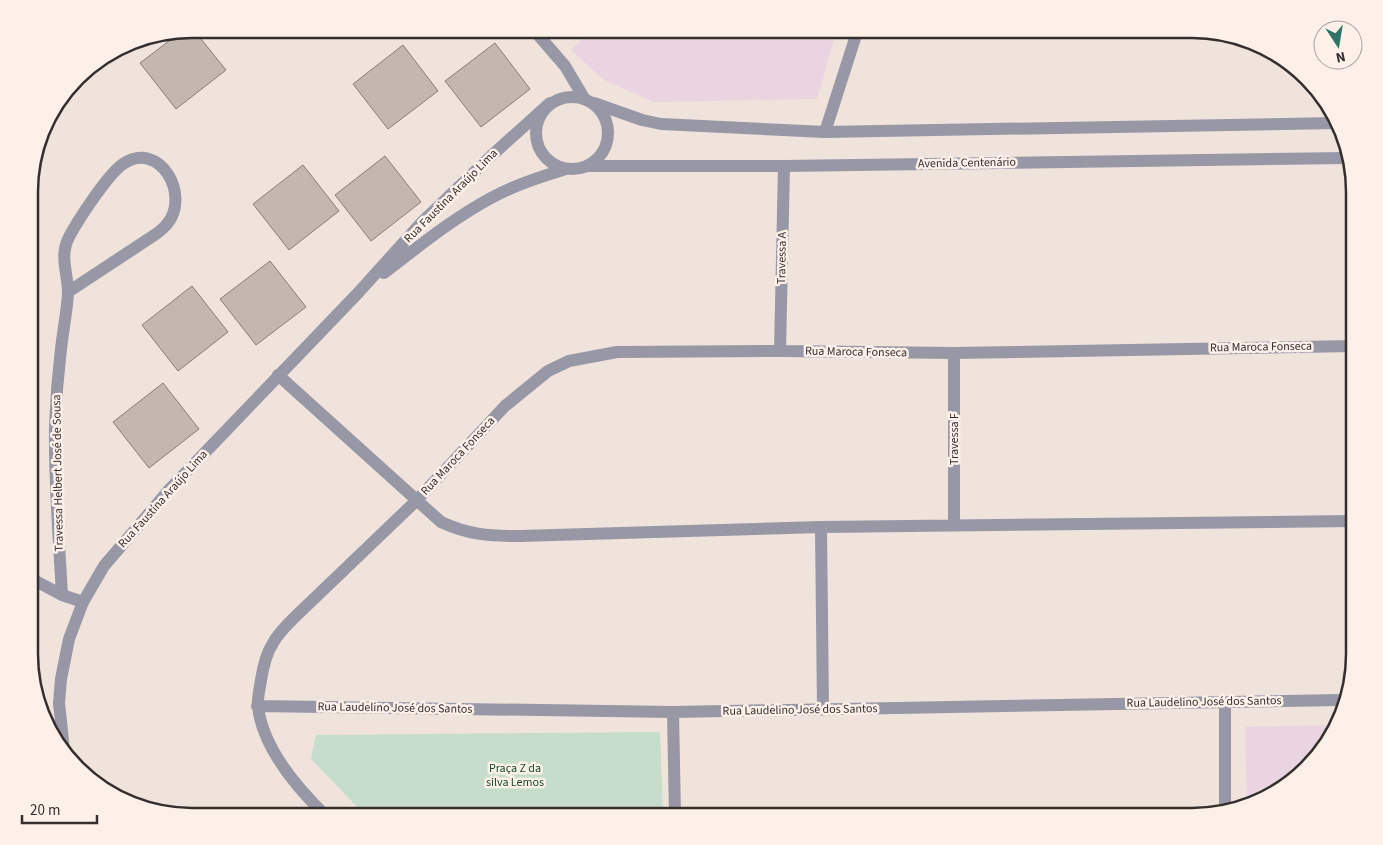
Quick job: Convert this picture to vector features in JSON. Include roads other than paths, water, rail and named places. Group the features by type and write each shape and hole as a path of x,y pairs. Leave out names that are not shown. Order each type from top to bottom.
{"street":[{"path":"825,132 855,37"},
{"path":"540,38 565,66 589,101 603,112 608,124 609,136 605,148 598,158 588,166"},
{"path":"566,168 554,165 538,147 535,135 536,123 541,112 550,103 560,98 572,96 642,120 661,124 825,132 1330,123"},
{"name":"Rua Faustina Araújo Lima","path":"63,739 59,704 61,679 69,639 83,602 104,566 169,490 358,293 423,221 550,103"},
{"name":"Travessa Helbert José de Sousa","path":"62,595 55,427 58,373 68,292 64,262 65,248 75,228 111,175 124,164 140,158 156,161 165,169 175,190 174,212 168,224 156,234 68,292"},
{"name":"Avenida Centenário","path":"566,168 577,169 588,166 784,166 1342,158"},
{"name":"Travessa A","path":"780,351 784,166"},
{"name":"Rua Faustina Araújo Lima","path":"358,293 453,221 472,209 519,184 566,168"},
{"name":"Rua Maroca Fonseca","path":"319,808 295,782 277,758 266,735 257,706 265,658 272,644 283,630 416,501 505,406 548,371 569,361 617,352 954,353 1345,346"},
{"name":"Travessa F","path":"954,353 954,525"},
{"name":"Rua Maroca Fonseca","path":"278,376 441,522 461,531 489,536 821,527 1345,521"},
{"path":"821,527 823,709"},
{"path":"38,582 62,595 83,602"},
{"name":"Rua Laudelino José dos Santos","path":"257,706 673,712 1338,700"},
{"path":"1225,702 1225,804"},
{"path":"673,712 675,808"}],"park label":[{"name":"Praça Z da silva Lemos","path":"515,775"}]}
